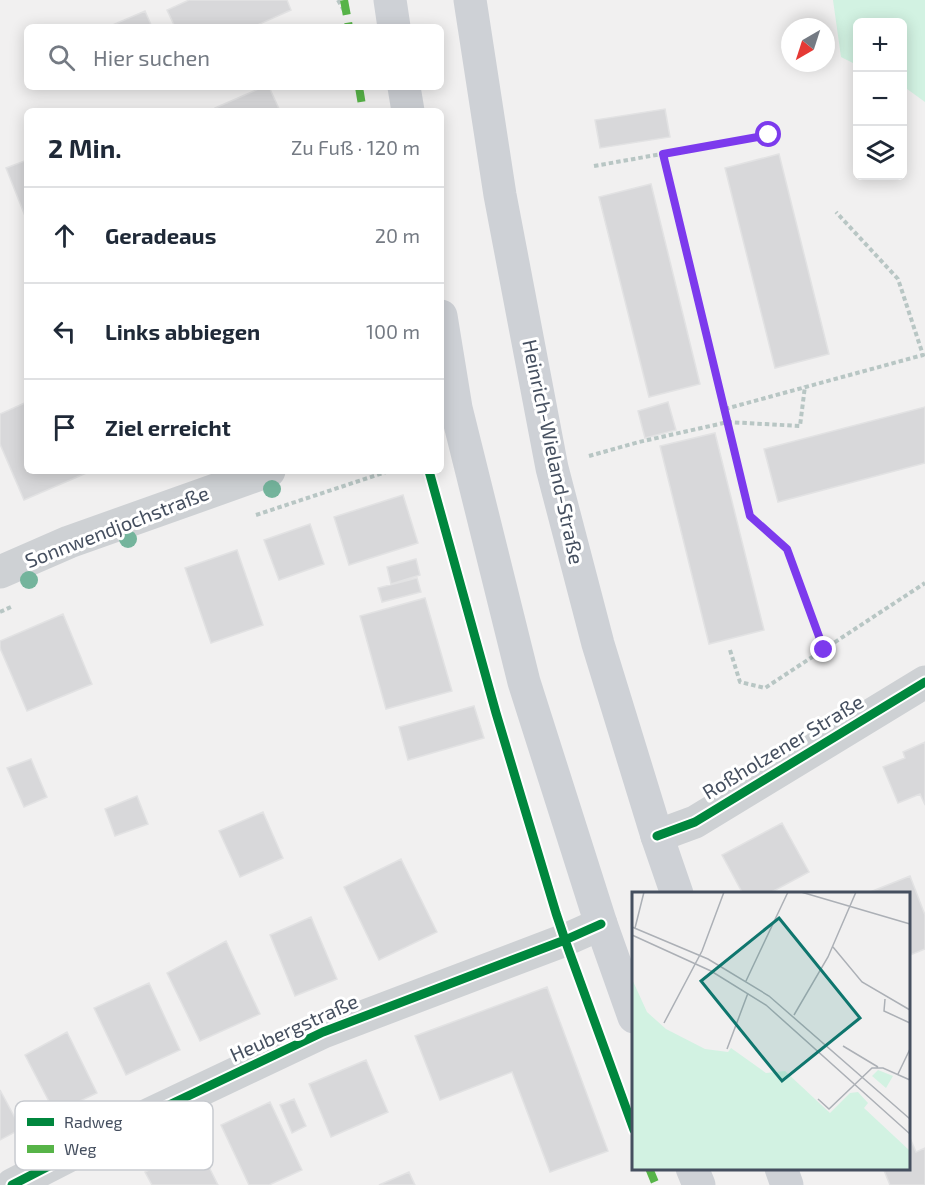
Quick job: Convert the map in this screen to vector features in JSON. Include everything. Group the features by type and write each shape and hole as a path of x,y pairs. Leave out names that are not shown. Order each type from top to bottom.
{"main road":[{"path":"390,0 394,24"},
{"name":"Heinrich-Wieland-Straße","path":"470,0 500,195 552,468 598,644 676,892"},
{"path":"404,90 408,108"},
{"path":"444,351 449,410 524,682 601,924 632,1011"},
{"path":"693,1170 699,1185"},
{"path":"782,1170 787,1185"}],"street":[{"name":"Sonnwendjochstraße","path":"0,572 69,542 261,474"},
{"name":"Roßholzener Straße","path":"657,836 695,822 925,682"},
{"name":"Heubergstraße","path":"177,1101 323,1032 601,924"},
{"name":"Heubergstraße","path":"12,1185 41,1170"}],"path":[{"path":"338,0 346,14"},
{"path":"594,166 769,135"},
{"path":"663,154 750,516 787,549 824,650"},
{"path":"725,409 923,355 898,279 836,212"},
{"path":"589,456 728,422 800,426 806,386"},
{"path":"730,650 740,682 765,688 925,583"}],"green space":[{"path":"833,0 925,0 925,102 907,89 907,18 853,18 853,63 841,57"}],"building":[{"path":"189,0 287,0 291,10 260,24 174,24 167,10"},
{"path":"145,11 151,24 115,24"},
{"path":"256,90 270,90 279,108 215,108"},
{"path":"665,109 670,137 600,148 595,120"},
{"path":"779,154 829,354 775,368 725,168"},
{"path":"24,161 24,213 6,168"},
{"path":"651,184 700,384 649,397 599,197"},
{"path":"668,402 676,430 645,438 638,411"},
{"path":"24,403 24,474 84,474 24,500 0,444 0,414"},
{"path":"925,407 925,463 778,502 764,449"},
{"path":"715,433 764,630 709,644 660,446"},
{"path":"403,495 418,543 349,565 334,517"},
{"path":"310,524 324,564 279,580 264,540"},
{"path":"237,550 263,625 211,643 185,568"},
{"path":"416,559 420,575 391,584 387,567"},
{"path":"417,578 421,592 382,602 378,588"},
{"path":"425,598 452,691 386,709 360,616"},
{"path":"63,614 92,684 27,711 0,648 0,641"},
{"path":"474,706 484,738 408,760 399,727"},
{"path":"925,742 925,805 920,794 898,803 883,767 905,758 903,752"},
{"path":"31,759 47,797 24,807 7,768"},
{"path":"137,796 148,824 115,836 105,809"},
{"path":"263,812 283,858 240,877 219,831"},
{"path":"782,823 809,872 772,892 742,892 722,855"},
{"path":"401,859 437,932 379,960 344,887"},
{"path":"910,876 925,915 925,949 910,955 910,892 870,892"},
{"path":"311,917 337,979 295,996 270,935"},
{"path":"226,941 260,1014 200,1041 167,973"},
{"path":"149,983 180,1050 126,1075 94,1008"},
{"path":"547,987 608,1151 550,1172 512,1072 440,1100 415,1036"},
{"path":"67,1032 97,1093 80,1101 49,1101 25,1055"},
{"path":"366,1060 388,1112 331,1137 309,1084"},
{"path":"0,1090 15,1118 15,1132 0,1140"},
{"path":"294,1099 306,1126 292,1133 280,1105"},
{"path":"270,1102 302,1170 269,1185 249,1185 221,1125"},
{"path":"910,1138 916,1152 925,1148 925,1185 890,1185 884,1170 910,1170"},
{"path":"149,1170 210,1170 218,1185 152,1185 145,1172"},
{"path":"409,1172 415,1185 379,1185"}],"marked path":[{"path":"344,0 348,24"},
{"path":"360,90 362,108"},
{"path":"650,1170 656,1185"}],"cycle path":[{"path":"430,474 496,713 556,913 632,1124"},
{"path":"657,836 695,822 925,682"},
{"path":"177,1101 323,1032 565,940 601,924"},
{"path":"12,1185 41,1170"}],"route":[{"path":"769,135 663,154 750,516 787,549 824,650"}]}
